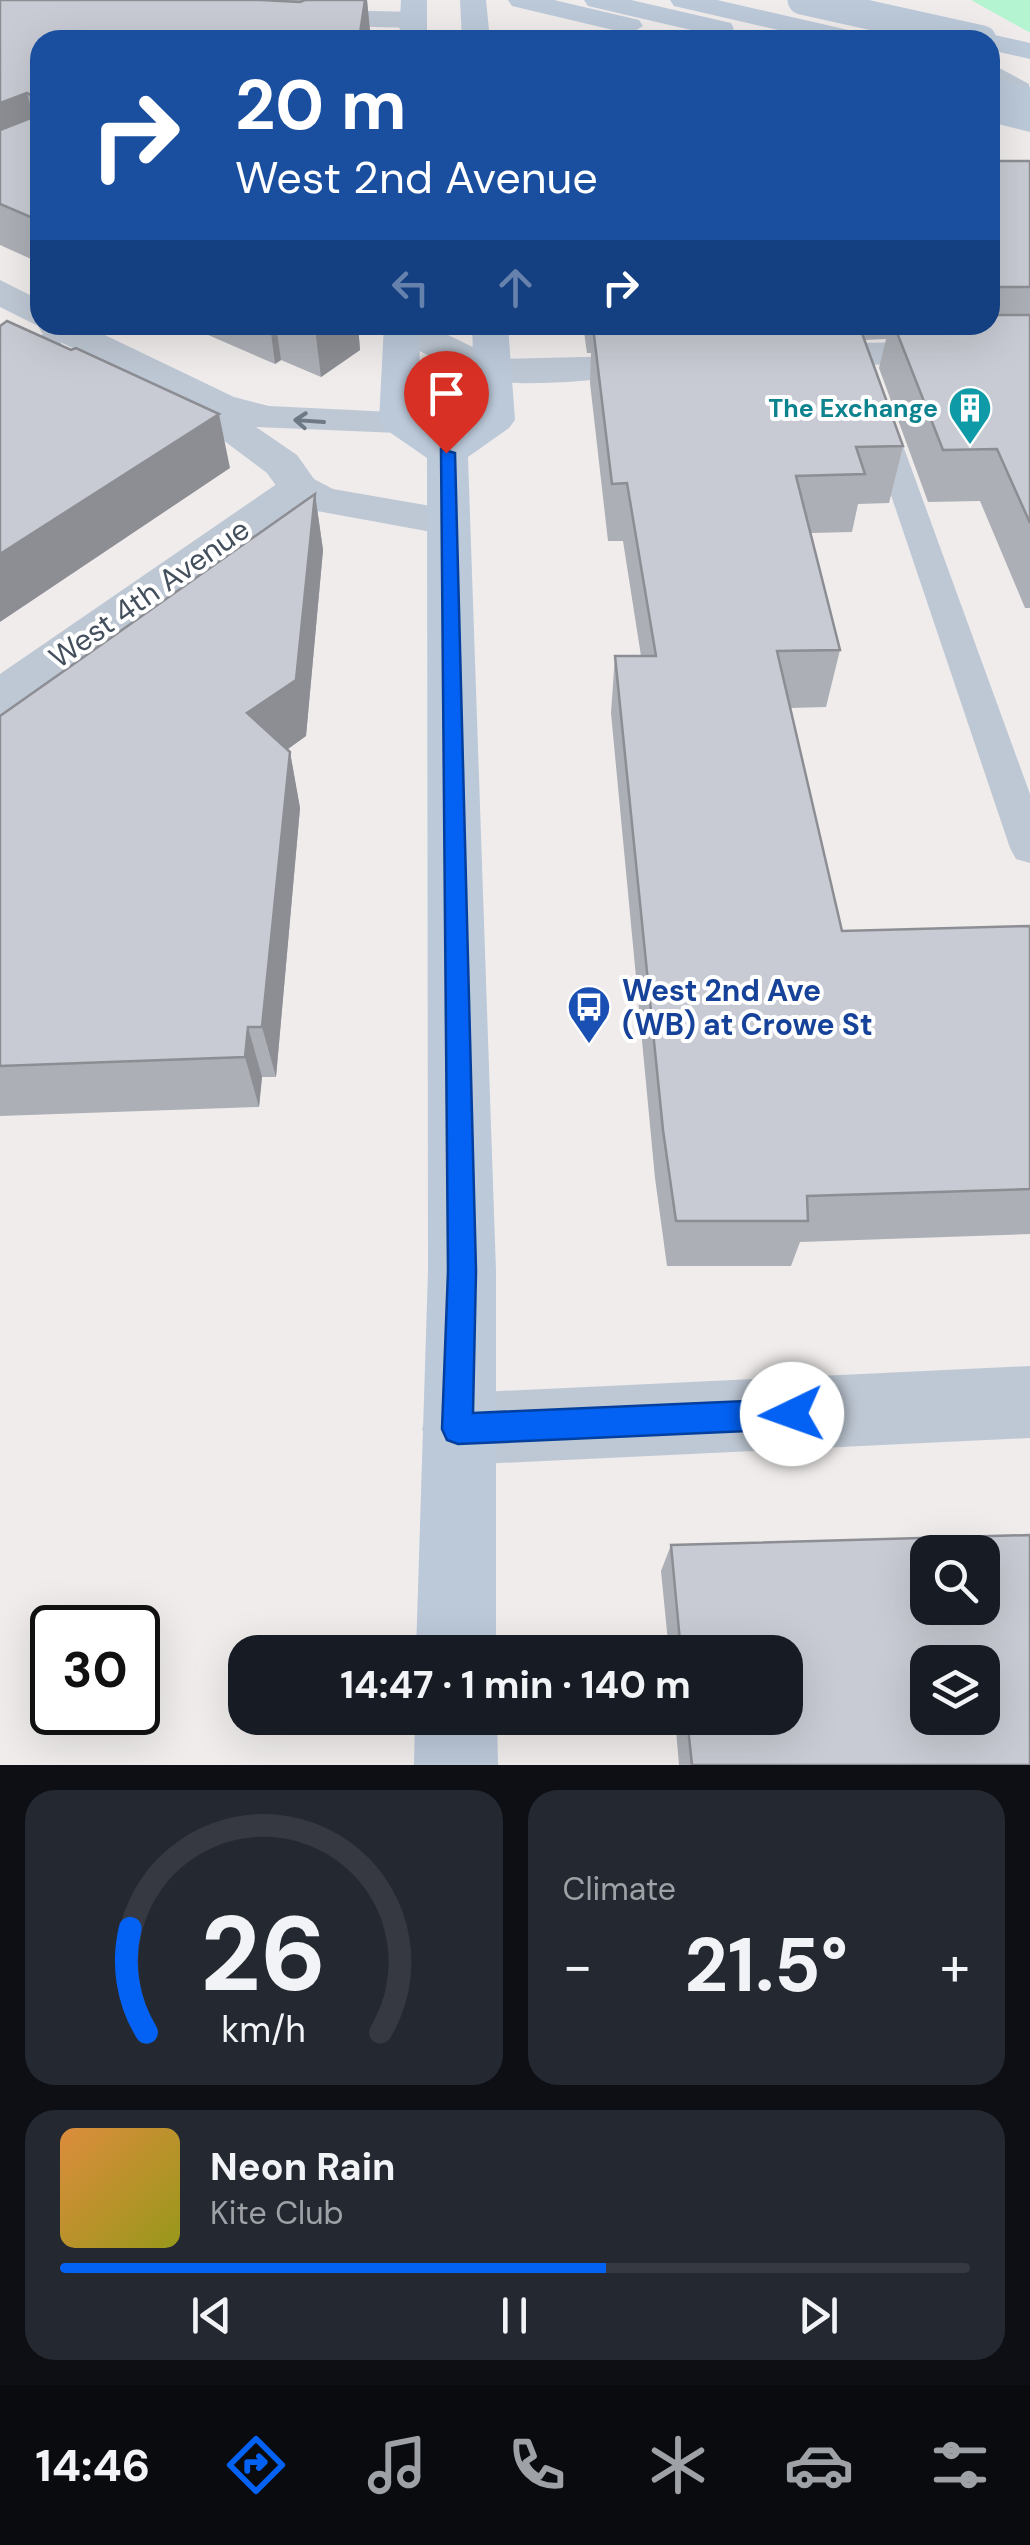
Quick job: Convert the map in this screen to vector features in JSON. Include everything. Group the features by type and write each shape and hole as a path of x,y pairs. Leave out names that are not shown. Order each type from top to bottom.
{"main road":[{"path":"474,0 476,30"},
{"path":"522,0 703,30"},
{"path":"684,0 813,30"},
{"path":"802,0 937,30"},
{"path":"549,30 612,16 655,30"},
{"path":"1000,44 1030,51"},
{"path":"1000,72 1030,80"},
{"path":"1000,94 1030,102"},
{"path":"1000,116 1030,123"},
{"path":"402,335 399,422 446,453"},
{"path":"446,453 495,420 490,347"},
{"path":"446,453 462,1271 456,1635"}],"street":[{"path":"305,30 332,18 414,20"},
{"path":"0,291 30,308"},
{"path":"81,335 220,406 269,418 399,422"},
{"path":"440,335 490,347 628,367 660,356 700,356"},
{"path":"758,355 1030,351"},
{"path":"220,406 229,426 282,464 299,488 341,506 448,522"},
{"name":"West 4th Avenue","path":"0,698 299,488"},
{"path":"458,1429 1030,1402"}],"lane":[{"path":"880,0 926,30"},
{"path":"1000,76 1022,88 1030,102"},
{"path":"0,373 46,335"},
{"path":"856,354 1030,848"}],"green space":[{"path":"971,0 1030,0 1030,32 1027,31"}],"building":[{"path":"0,0 365,0 360,30 30,30 30,95 0,103"},
{"path":"30,118 30,217 0,204 0,130"},
{"path":"1000,161 1030,161 1030,287 1000,287"},
{"path":"1000,315 1030,315 1030,523 997,449 943,450 898,335 1000,335"},
{"path":"7,321 30,331 30,335 71,350 76,348 219,414 0,554 0,326"},
{"path":"594,335 863,335 903,446 856,447 865,474 796,476 840,650 777,651 842,931 1030,926 1030,1189 807,1196 808,1221 676,1221 663,1130 615,656 656,656 627,483 612,484"},
{"path":"315,494 296,680 247,713 290,752 262,1027 248,1027 245,1057 0,1066 0,716"},
{"path":"1030,1535 1030,1765 692,1765 689,1735 803,1735 803,1635 679,1635 671,1545 910,1538 910,1625 1000,1625 1000,1536"}],"place":[{"name":"The Exchange","path":"970,446"},
{"name":"West 2nd Ave (WB) at Crowe St","path":"589,1045"}],"route":[{"path":"446,453 462,1271 458,1429 792,1414"}]}
